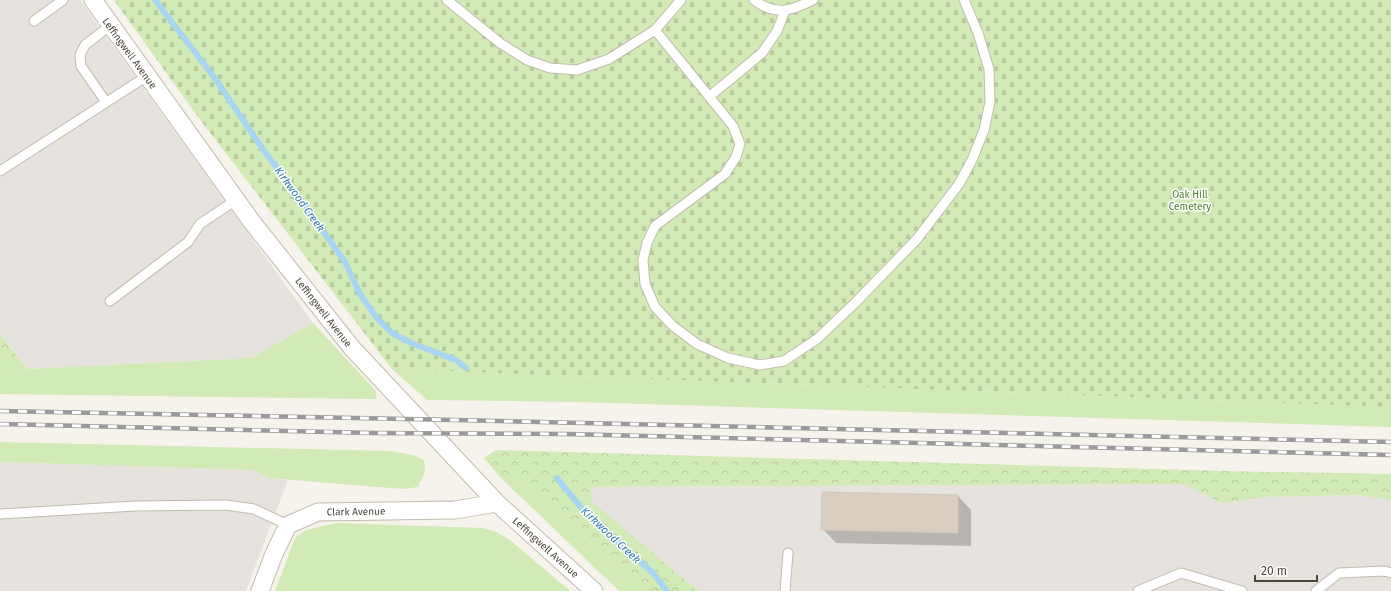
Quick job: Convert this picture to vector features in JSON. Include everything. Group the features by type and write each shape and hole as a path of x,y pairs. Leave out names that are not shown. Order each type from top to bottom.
{"street":[{"name":"Leffingwell Avenue","path":"92,0 252,222 352,348 497,503 594,591"},
{"name":"Clark Avenue","path":"288,525 318,512 455,510 497,503"},
{"path":"260,591 274,554 288,525"}],"lane":[{"path":"34,21 63,0"},
{"path":"447,0 500,43 527,60 550,68 577,70 609,59 655,30 681,0"},
{"path":"754,0 763,7 785,11 799,7 813,0"},
{"path":"655,30 733,126 740,144 736,157 724,174 656,226 647,244 643,260 645,284 655,307 674,326 697,344 728,358 760,365 784,361 817,340 917,239 959,184 972,160 984,130 990,102 989,69 978,33 964,0"},
{"path":"710,96 762,53 777,31 785,11"},
{"path":"106,102 81,66 80,56 85,45 111,25"},
{"path":"0,171 147,76"},
{"path":"110,301 188,242 200,224 236,200"},
{"path":"0,514 135,506 226,505 254,509 288,525"},
{"path":"785,591 788,553"},
{"path":"1316,591 1339,572 1385,571 1391,573"},
{"path":"1138,591 1181,572 1242,591"}],"shaded area":[{"path":"0,0 80,0 313,323 251,358 27,369 0,333"},
{"path":"0,462 253,470 270,478 288,480 246,591 0,591"},
{"path":"1185,484 1222,503 1265,497 1358,495 1391,500 1391,591 698,591 591,502 591,487"}],"green space":[{"name":"Oak Hill Cemetery","path":"114,0 1391,0 1391,407 392,369 198,117"},
{"path":"313,323 376,391 376,399 0,394 0,359 19,359 27,369 251,358"},
{"path":"0,333 19,359 0,359"},
{"path":"392,369 1391,407 1391,427 578,402 427,400"},
{"path":"0,442 391,451 413,455 424,460 425,472 418,487 403,489 270,478 253,470 0,462"},
{"path":"496,450 1223,471 1391,474 1391,500 1358,495 1265,497 1222,503 1184,484 591,487 592,502 698,591 646,591 520,481 500,477 484,458"},
{"path":"500,477 520,481 646,591 619,591"},
{"path":"337,523 483,528 496,532 510,540 570,591 275,591 295,538 306,530"}],"building":[{"path":"822,492 958,495 958,533 821,530"}],"waterway":[{"name":"Kirkwood Creek","path":"155,0 214,77 262,148 345,262 360,294 376,317 392,333 411,343 456,360 466,368"},
{"name":"Kirkwood Creek","path":"557,478 583,510 653,573 667,591"}],"railway":[{"path":"0,411 1391,442"},
{"path":"0,424 373,433 567,434 1391,455"}]}
